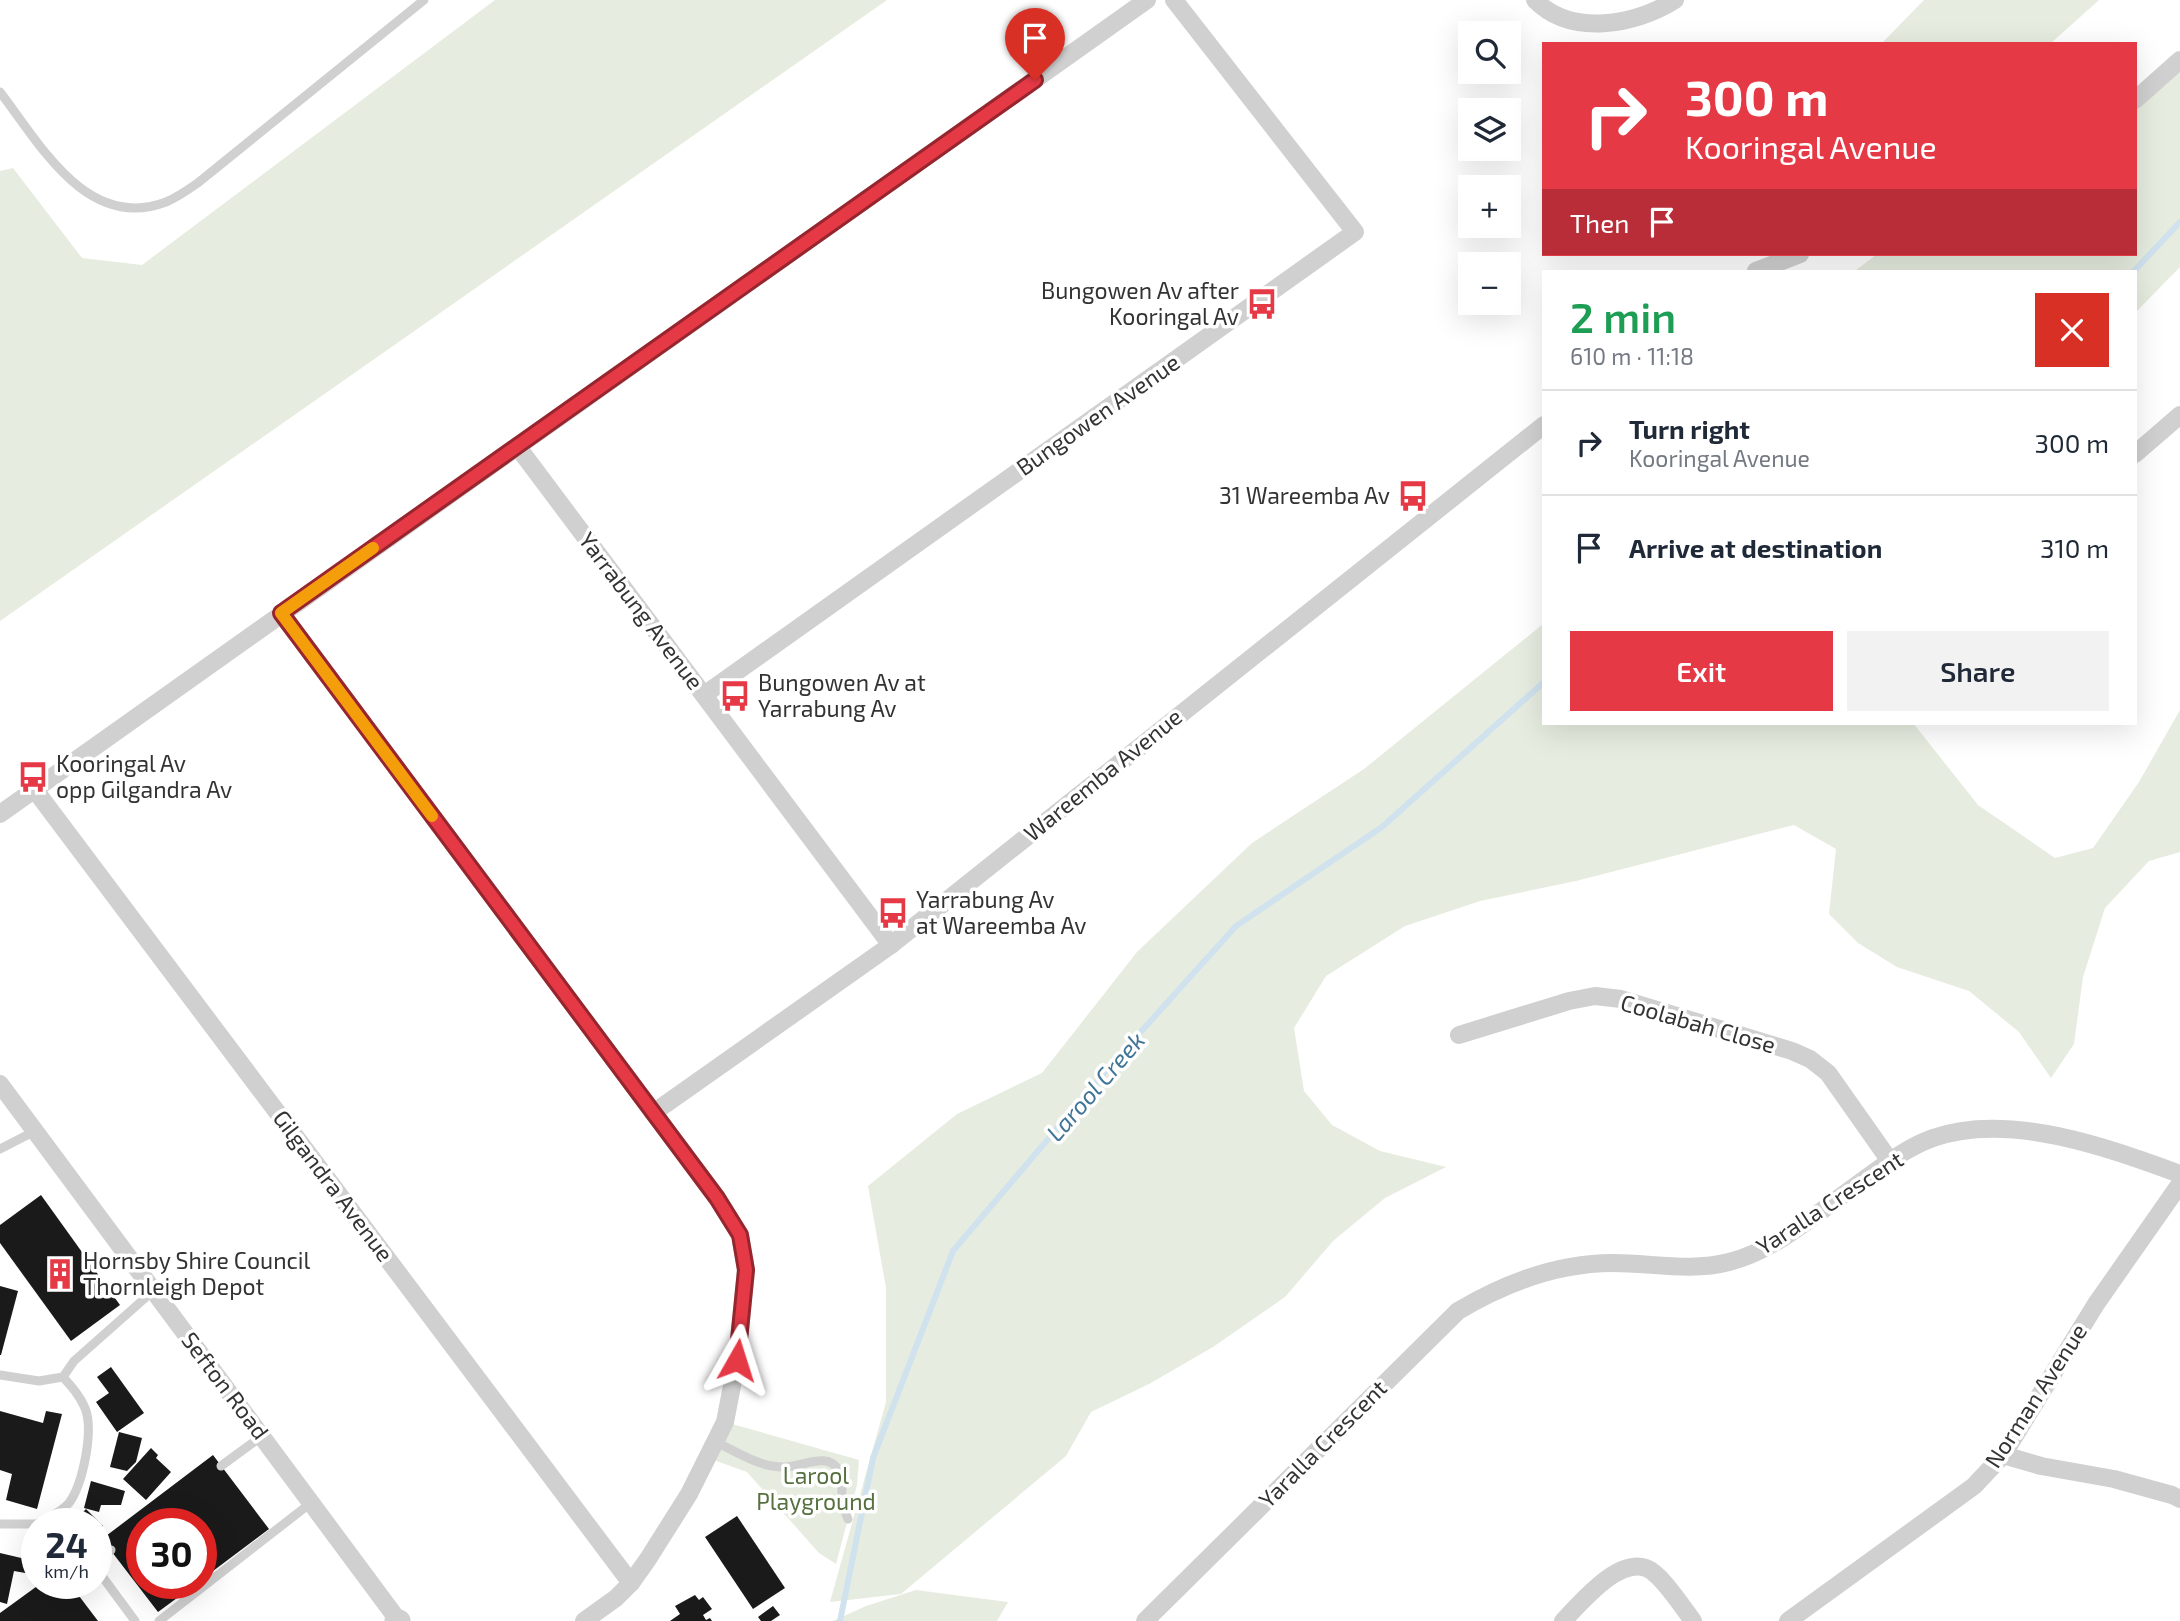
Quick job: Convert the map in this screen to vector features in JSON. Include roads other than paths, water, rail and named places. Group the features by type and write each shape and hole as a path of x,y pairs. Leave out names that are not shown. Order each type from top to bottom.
{"street":[{"path":"0,814 1147,0"},
{"name":"Bungowen Avenue","path":"704,695 1355,232 1174,0"},
{"path":"1535,0 1543,8 1563,19 1599,23 1626,20 1659,10 1675,0"},
{"path":"2137,98 2180,60"},
{"path":"1759,270 1795,256"},
{"path":"2137,452 2180,415"},
{"name":"Wareemba Avenue","path":"653,1113 891,945 1542,427"},
{"name":"Yarrabung Avenue","path":"517,446 891,945"},
{"path":"281,613 717,1198 740,1235 746,1270 737,1360 730,1404 716,1442 689,1494 631,1583 616,1598 584,1621"},
{"name":"Gilgandra Avenue","path":"35,790 631,1583"},
{"name":"Coolabah Close","path":"1459,1035 1569,1001 1595,996 1622,999 1792,1051 1810,1059 1836,1082 1890,1161"},
{"name":"Sefton Road","path":"0,1084 398,1621"},
{"name":"Yaralla Crescent","path":"1145,1621 1458,1311 1492,1290 1532,1276 1570,1267 1612,1263 1715,1265 1748,1257 1801,1225 1890,1161 1932,1138 1983,1128 2070,1138 2107,1147 2180,1174"},
{"name":"Norman Avenue","path":"1788,1621 1974,1486 2003,1455 2096,1304 2180,1184"},
{"path":"2003,1455 2040,1466 2114,1479 2172,1494 2180,1499"},
{"path":"1563,1621 1615,1572 1632,1567 1647,1568 1658,1577 1693,1621"}],"lane":[{"path":"0,92 67,179 83,192 112,204 151,206 169,201 199,182 424,0"},
{"path":"0,1149 35,1131"},
{"path":"0,1375 39,1381 64,1377 74,1361 153,1291"},
{"path":"63,1508 68,1505 78,1487 85,1460 88,1430 86,1411 79,1395 64,1377"},
{"path":"221,1466 262,1435"},
{"path":"716,1442 761,1464 784,1468 823,1460 832,1462 842,1479 842,1497 848,1519"},
{"path":"159,1621 312,1502"},
{"path":"0,1524 21,1524"},
{"path":"112,1590 135,1621"}],"waterway":[{"name":"Larool Creek","path":"2135,270 2180,222"},
{"name":"Larool Creek","path":"840,1621 873,1458 953,1251 1111,1065 1236,926 1382,827 1542,684"}],"place":[{"name":"Bungowen Av after Kooringal Av","path":"1262,304"},
{"name":"31 Wareemba Av","path":"1413,496"},
{"name":"Bungowen Av at Yarrabung Av","path":"735,696"},
{"name":"Kooringal Av opp Gilgandra Av","path":"33,777"},
{"name":"Yarrabung Av at Wareemba Av","path":"893,913"},
{"name":"Hornsby Shire Council Thornleigh Depot","path":"60,1274"}],"park label":[{"name":"Larool Playground","path":"816,1489"}]}
